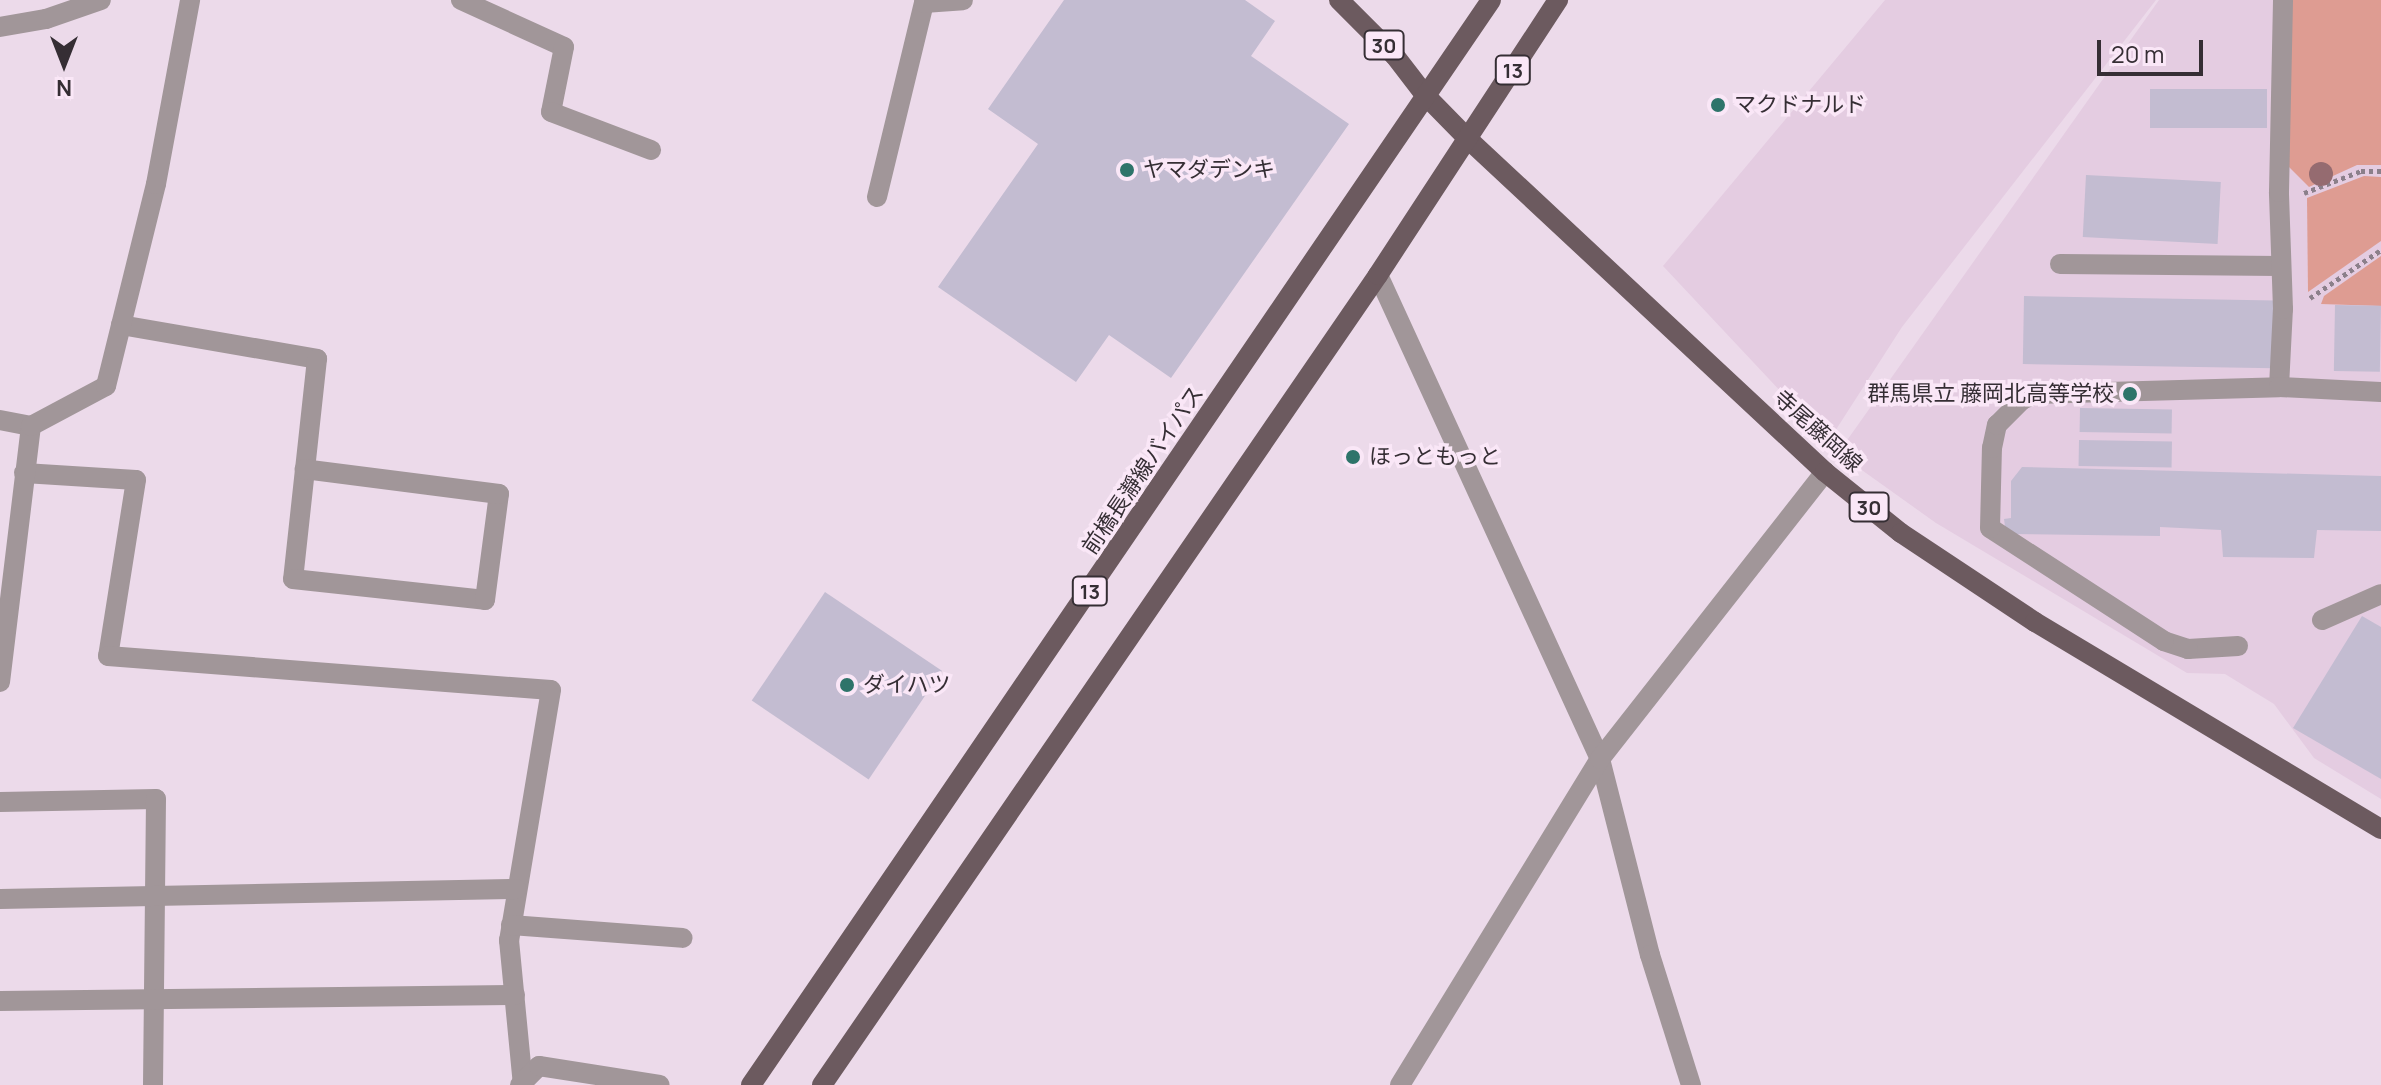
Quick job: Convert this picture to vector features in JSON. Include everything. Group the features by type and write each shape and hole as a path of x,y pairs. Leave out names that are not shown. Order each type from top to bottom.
{"main road":[{"name":"寺尾藤岡線","path":"1339,0 1395,56 1425,95 1469,140 1825,472 1901,533 2035,622 2381,829"},
{"name":"前橋長瀞線バイパス","path":"751,1085 1142,516 1491,0"},
{"name":"13","path":"822,1085 1378,275 1558,0"}],"street":[{"path":"0,27 46,19 101,0"},
{"path":"0,420 31,426 106,386 156,184 190,0"},
{"path":"461,0 564,47 551,112 651,150"},
{"path":"877,197 924,3 963,0"},
{"path":"2279,387 2283,309 2279,266 2279,192 2283,0"},
{"path":"2060,264 2279,266"},
{"path":"1378,275 1600,759 1650,955 1691,1085"},
{"path":"121,325 317,359 305,469 293,579 485,600 499,494 305,469"},
{"path":"2238,646 2188,649 2164,641 1990,528 1992,448 1997,425 2022,400 2035,394 2279,387 2381,392"},
{"path":"0,682 31,426"},
{"path":"1400,1085 1600,759 1825,472"},
{"path":"24,473 136,480 108,656 551,690 511,925 522,1084"},
{"path":"2322,620 2381,594"},
{"path":"0,802 156,799 153,1085"},
{"path":"0,899 516,889"},
{"path":"511,925 683,938"},
{"path":"0,1001 515,995"},
{"path":"522,1084 539,1066 660,1085"}],"path":[{"path":"2279,192 2309,193 2361,171 2381,171"},
{"path":"2283,309 2315,296 2356,264 2381,250"}],"shaded area":[{"path":"1885,0 2156,0 1902,327 1828,442 1663,266"},
{"name":"群馬県立 藤岡北高等学校","path":"2159,0 2381,0 2381,799 2314,758 2274,704 2225,674 2187,673 1936,523 1838,453"},
{"path":"2288,0 2381,0 2381,165 2357,165 2309,187 2286,164"},
{"path":"2364,176 2381,177 2381,241 2308,292 2307,198"},
{"path":"2381,256 2381,306 2321,304 2324,296"}],"building":[{"path":"1064,0 1245,0 1275,21 1251,56 1349,124 1171,378 1109,335 1076,382 938,287 1038,144 988,109"},
{"path":"2150,89 2267,89 2267,128 2150,128"},
{"path":"2086,175 2221,182 2218,244 2083,237"},
{"path":"2024,296 2275,300 2274,368 2023,364"},
{"path":"2335,305 2381,306 2380,372 2334,371"},
{"path":"2080,408 2172,410 2172,434 2080,432"},
{"path":"2079,440 2172,442 2172,468 2079,466"},
{"path":"2022,467 2381,476 2381,531 2317,530 2314,558 2223,557 2221,530 2160,527 2160,536 2006,534 2004,519 2011,518 2011,481"},
{"name":"ダイハツ","path":"825,592 942,671 869,779 752,701"},
{"path":"2362,616 2381,627 2381,779 2293,728"}],"place":[{"name":"マクドナルド","path":"1718,105"},
{"name":"ヤマダデンキ","path":"1127,170"},
{"name":"群馬県立 藤岡北高等学校","path":"2130,394"},
{"name":"ほっともっと","path":"1353,457"},
{"name":"ダイハツ","path":"847,685"}]}
